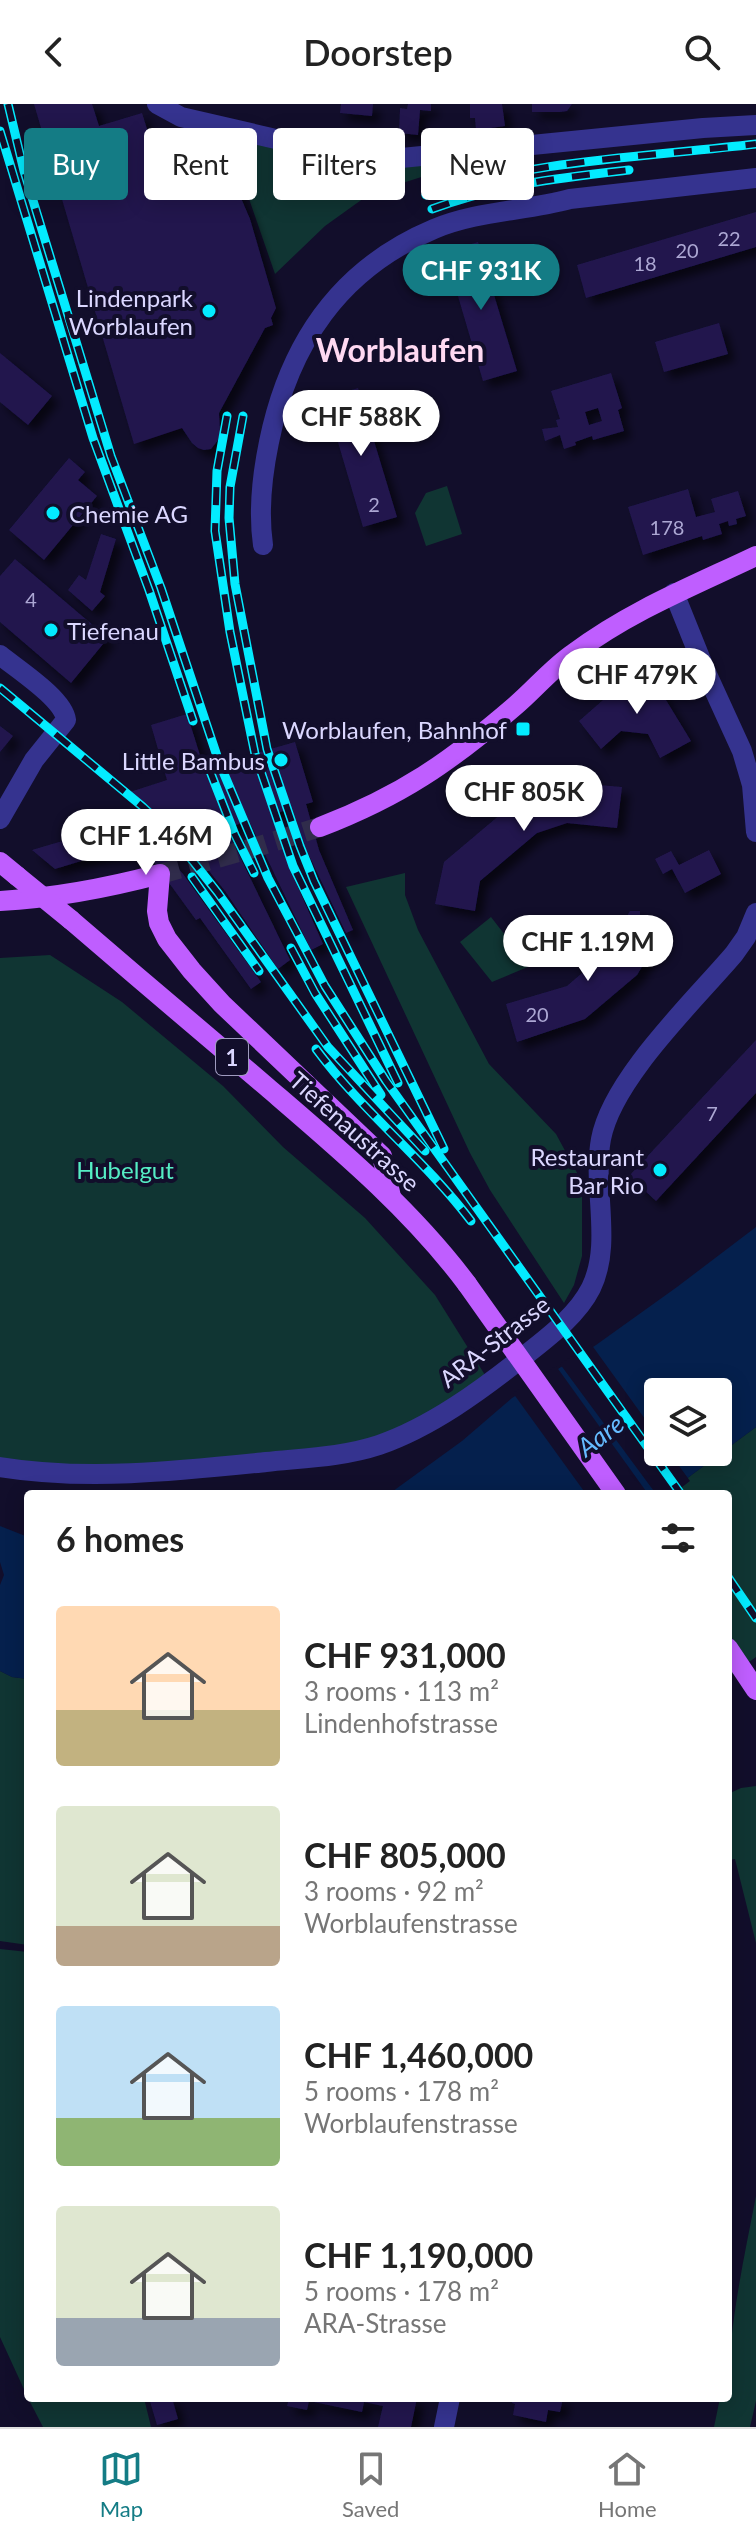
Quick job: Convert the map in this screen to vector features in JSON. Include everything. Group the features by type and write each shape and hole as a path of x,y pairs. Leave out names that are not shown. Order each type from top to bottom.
{"main road":[{"path":"320,827 388,798 435,771 491,727 570,655 615,625 674,593 756,556"},
{"name":"Tiefenaustrasse","path":"0,862 300,1115 391,1197 447,1257 613,1490"},
{"path":"0,901 54,897 160,874 157,911 167,939 222,1004 382,1156 391,1197"},
{"path":"732,1654 756,1690"}],"street":[{"path":"157,104 181,117 371,161 756,125"},
{"path":"263,545 260,515 263,475 283,389 316,321 334,299 366,270 412,240 463,219 570,199 756,178"},
{"path":"674,593 742,751 752,785 756,832"},
{"path":"0,655 59,703 66,720 34,760 0,819"},
{"name":"ARA-Strasse","path":"0,1467 81,1472 158,1472 339,1455 393,1439 428,1422 490,1383 555,1331 589,1292 600,1267 598,1162 601,1137 609,1114 644,1058 734,954 746,937 756,913"},
{"path":"444,2427 449,2402"}],"green space":[{"path":"257,135 273,138 273,200 361,200 325,226 275,274 249,200 257,200"},
{"path":"421,158 421,177 405,182 405,159"},
{"path":"447,486 462,534 426,546 415,513 426,493"},
{"path":"405,873 405,895 418,930 489,1064 556,1134 582,1182 582,1256 574,1285 564,1303 490,1190 470,1153 346,887"},
{"path":"491,917 512,944 517,942 535,964 492,982 460,942"},
{"name":"Hubelgut","path":"50,955 122,1002 223,1086 283,1147 365,1218 435,1295 490,1383 393,1439 158,1472 0,1467 0,958"},
{"path":"756,1427 756,1657 732,1674 732,1490 671,1490 704,1466 732,1466 732,1445"},
{"path":"0,1671 24,1678 24,1944 0,1941"},
{"path":"756,1786 756,1943 735,1859 732,1859 732,1792"},
{"path":"0,1949 24,1952 24,2389 0,2337"},
{"path":"756,2196 756,2401 750,2427 714,2427 719,2402 732,2402 732,2335"},
{"path":"30,2402 145,2402 151,2427 43,2427"}],"water":[{"name":"Aare","path":"756,1227 756,1427 732,1445 732,1378 644,1378 644,1466 704,1466 671,1490 395,1490 462,1441 512,1398 596,1345"},
{"path":"0,1526 24,1535 24,1678 0,1671 0,1585 4,1575 0,1562"}],"pier":[{"path":"591,1344 644,1418 644,1466 679,1466 690,1481 678,1490 653,1490 560,1364"},
{"path":"556,1366 645,1490 583,1490 513,1393"}],"building":[{"path":"34,104 92,104 99,126 142,113 147,128 144,128 144,200 242,200 276,308 271,318 273,325 265,328 219,413 220,432 211,449 198,448 182,428 134,444 62,200 128,200 128,128 41,128"},
{"path":"341,104 373,104 372,116 340,113"},
{"path":"408,104 431,104 431,111 420,110 418,135 405,134 405,128 399,128 400,108 407,109"},
{"path":"470,104 502,104 505,126 476,128 475,118 470,118"},
{"path":"532,104 572,104 567,111 532,112"},
{"path":"756,212 756,247 586,298 577,265"},
{"path":"478,242 517,371 483,381 445,252"},
{"path":"719,323 728,354 664,372 655,342"},
{"path":"0,353 52,396 28,425 0,402"},
{"path":"611,373 622,408 618,410 624,431 593,440 592,436 564,449 560,435 545,441 542,429 558,427 556,420 560,419 551,391","holes":["598,408 602,421 589,425 585,412"]},
{"path":"358,388 397,517 363,527 325,398"},
{"name":"Chemie AG","path":"69,458 85,472 78,480 97,496 44,560 9,530"},
{"path":"688,489 696,517 715,512 711,499 738,491 746,516 736,519 737,524 729,526 728,521 719,524 722,534 703,540 702,536 643,555 628,507"},
{"path":"101,534 116,539 100,592 105,596 92,611 68,590 79,575 86,580"},
{"path":"15,559 108,638 71,683 0,622 0,576"},
{"path":"642,674 655,682 691,741 660,758 648,734 621,731 601,749 579,721 627,679"},
{"path":"187,714 204,768 295,742 313,802 306,804 319,850 353,930 346,933 305,847 292,808 271,815 293,876 323,944 311,950 249,821 226,828 290,960 278,969 225,891 186,842 130,792 167,780 151,725"},
{"path":"0,726 13,736 0,752"},
{"path":"541,780 622,787 617,828 567,823 537,833 480,881 475,911 435,904 444,862"},
{"path":"130,821 152,839 183,874 261,982 251,989 140,843 55,869 32,850"},
{"path":"709,850 721,874 685,893 672,869 663,874 655,859 671,851 679,865"},
{"path":"630,911 640,911 640,916 664,930 637,975 585,1019 517,1042 506,1004 567,986 604,954"},
{"path":"756,1040 756,1093 656,1201 629,1176"},
{"path":"150,2402 173,2402 178,2419 157,2425"},
{"path":"288,2402 309,2402 307,2410 287,2406"},
{"path":"314,2402 364,2402 362,2412"},
{"path":"364,2402 416,2402 411,2427 378,2427 383,2406"},
{"path":"562,2402 560,2412 548,2410 546,2422 513,2415 515,2404 512,2403"}],"tunnel":[{"path":"160,874 320,827"}],"railway":[{"path":"8,104 24,171 111,456 161,588 219,762 268,878 325,986 386,1081 678,1490"},
{"path":"0,131 93,438 193,721"},
{"path":"534,169 756,144"},
{"path":"432,209 505,188 629,170"},
{"path":"227,416 217,471 215,531 230,632 255,754 293,866 398,1083"},
{"path":"243,416 230,487 229,518 235,584 267,749 314,881 444,1149"},
{"path":"0,688 169,831 218,893 328,1047 425,1151"},
{"path":"208,766 235,835 254,873"},
{"path":"192,877 259,971"},
{"path":"291,948 315,993 381,1095"},
{"path":"316,1049 471,1221"},
{"path":"732,1583 756,1618"}],"place":[{"name":"Lindenpark Worblaufen","path":"209,311"},
{"name":"Chemie AG","path":"53,513"},
{"name":"Tiefenau","path":"51,630"},
{"name":"Worblaufen, Bahnhof","path":"523,729"},
{"name":"Little Bambus","path":"281,760"},
{"name":"Restaurant Bar Rio","path":"660,1170"}],"district":[{"name":"Worblaufen","path":"400,349"}]}
